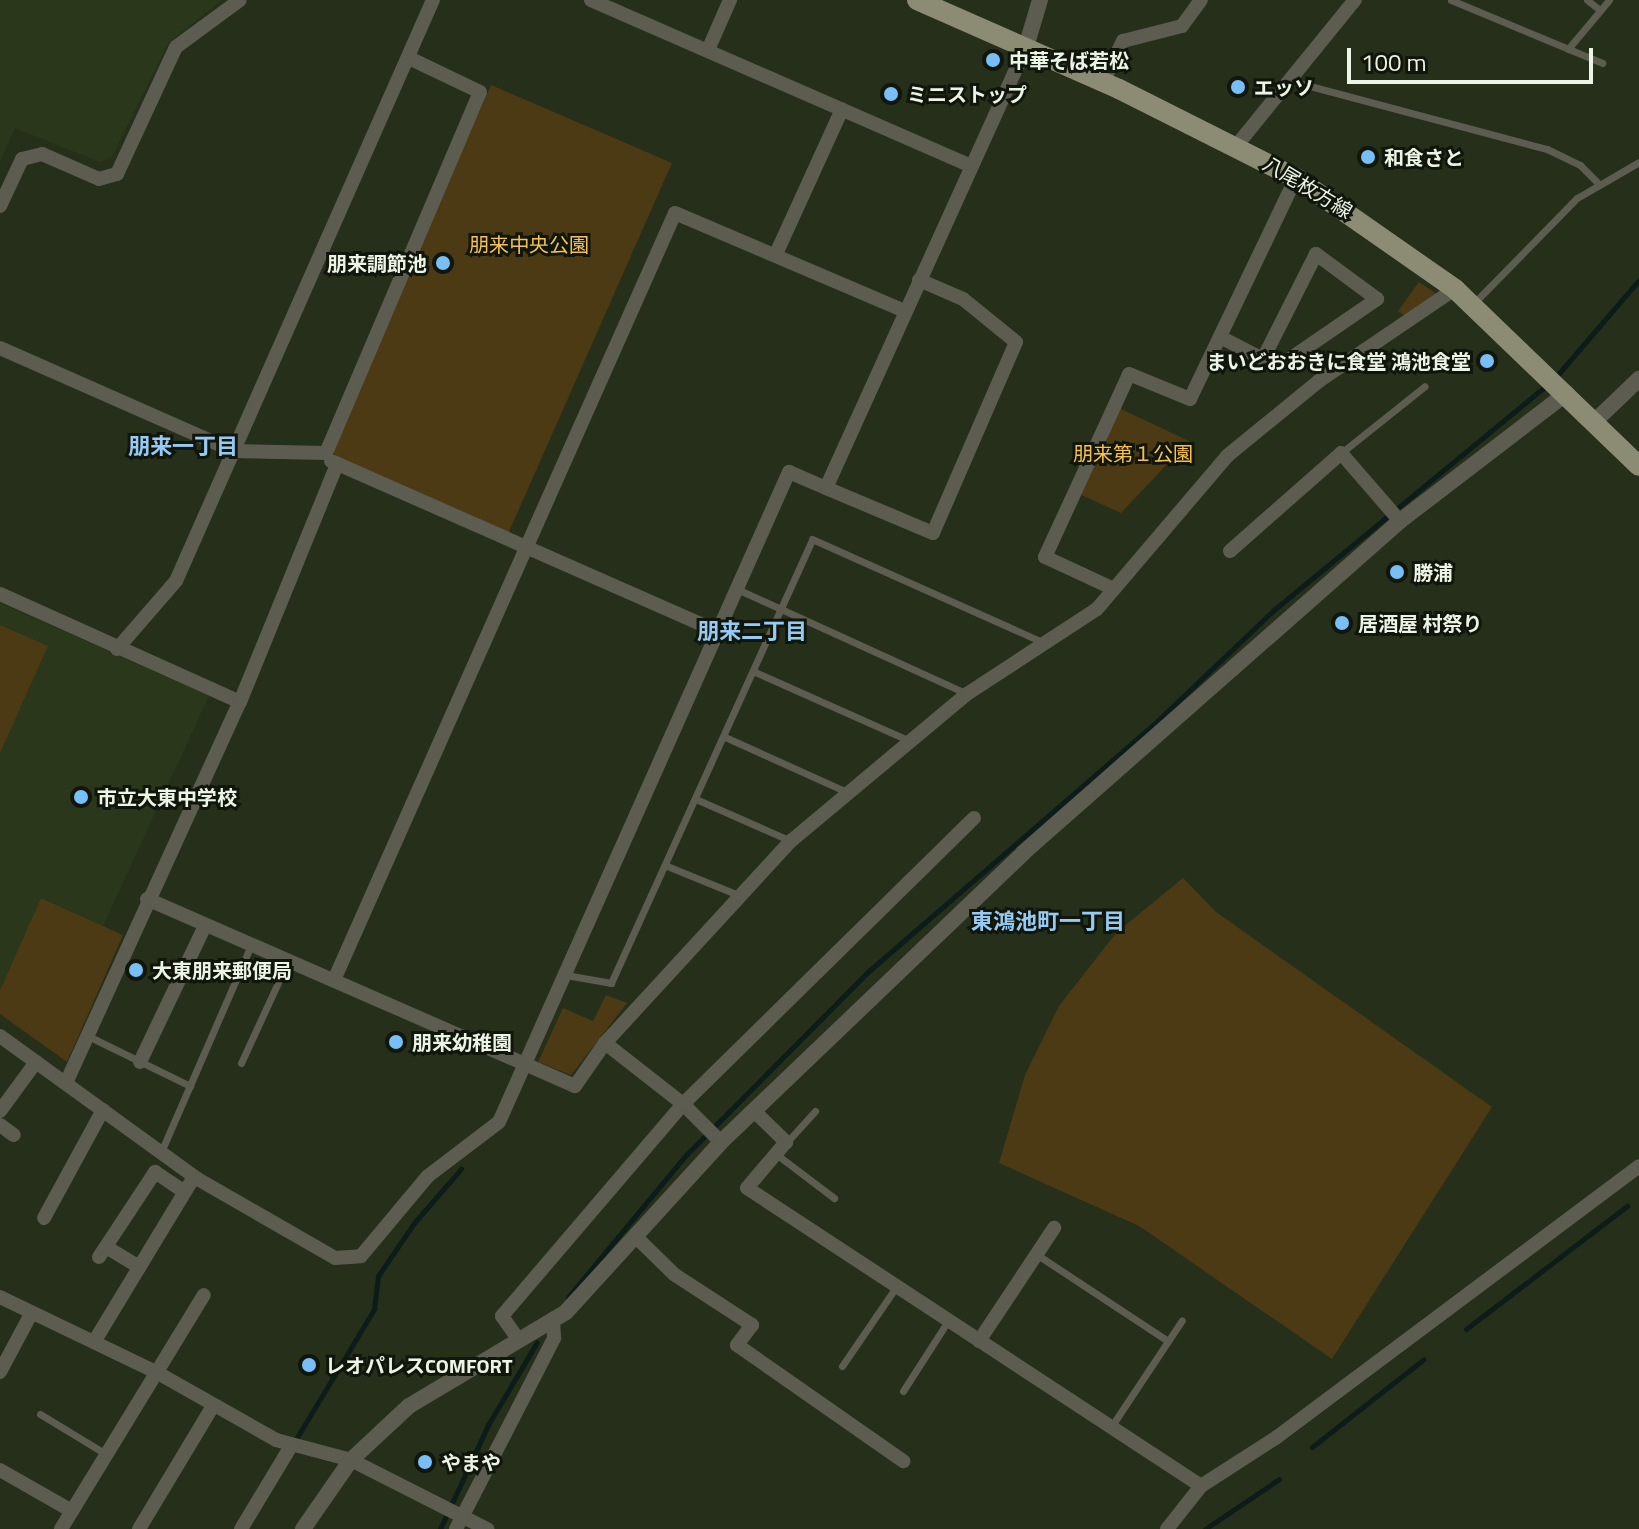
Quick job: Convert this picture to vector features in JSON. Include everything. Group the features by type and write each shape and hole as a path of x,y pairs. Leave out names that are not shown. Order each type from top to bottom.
{"main road":[{"name":"八尾枚方線","path":"917,0 1103,82 1237,145 1296,178 1455,289 1564,390 1639,466"}],"street":[{"path":"0,206 22,159 42,154 99,179 117,174 176,47 240,0"},
{"path":"117,649 176,581 433,0"},
{"path":"591,0 969,165"},
{"path":"708,50 730,0"},
{"path":"1103,82 1123,41 1182,26 1201,0"},
{"path":"1237,145 1355,0"},
{"path":"826,488 969,165 1026,47 1036,1"},
{"path":"326,453 480,92 409,58"},
{"path":"776,254 842,109"},
{"path":"1114,589 1045,557 1129,374 1190,399 1296,178"},
{"path":"334,980 675,213 905,311"},
{"path":"1220,337 1263,359 1284,363 1377,299 1316,254 1263,359"},
{"path":"0,1036 194,1177 335,1258 361,1256 428,1176 499,1122 789,472 933,533 1016,342 963,299 919,280"},
{"path":"147,899 575,1086 605,1043 738,895 791,841 967,694 1097,609 1227,456 1319,381 1455,289"},
{"path":"0,348 233,451 326,453"},
{"path":"1595,421 1639,379"},
{"path":"303,1529 351,1460 409,1406 566,1312 720,1140 1023,853 1399,520 1564,390"},
{"path":"326,453 336,467 718,632"},
{"path":"1230,551 1341,453 1399,520"},
{"path":"66,1083 147,899 240,702 336,467"},
{"path":"0,594 240,702"},
{"path":"518,1339 502,1316 683,1104 974,818"},
{"path":"140,1062 205,926"},
{"path":"605,1043 683,1104 720,1140"},
{"path":"0,1111 36,1062"},
{"path":"44,1218 103,1110"},
{"path":"754,1111 781,1148 747,1188 1201,1486"},
{"path":"0,1125 14,1135"},
{"path":"1167,1529 1201,1486 1277,1437 1639,1166"},
{"path":"139,1267 102,1252 155,1172 185,1192"},
{"path":"94,1342 194,1177"},
{"path":"979,1341 1054,1228"},
{"path":"636,1237 675,1275 752,1325 737,1345 903,1461"},
{"path":"61,1529 204,1295"},
{"path":"0,1297 156,1372 213,1406 291,1446 351,1460 439,1504 459,1519 487,1529"},
{"path":"0,1372 31,1314"},
{"path":"459,1519 554,1338 553,1319"},
{"path":"139,1529 213,1406"},
{"path":"241,1529 291,1446"},
{"path":"0,1470 72,1511"}],"lane":[{"path":"1452,0 1602,63"},
{"path":"1587,0 1600,10"},
{"path":"1568,49 1609,0"},
{"path":"1289,80 1547,149 1580,165 1598,183"},
{"path":"1472,304 1577,198 1598,183 1639,162"},
{"path":"1341,453 1425,386"},
{"path":"566,975 611,983 698,800 812,539 1045,643"},
{"path":"737,589 967,694"},
{"path":"755,672 911,742"},
{"path":"725,737 850,793"},
{"path":"698,800 791,841"},
{"path":"667,866 738,895"},
{"path":"161,1152 251,945"},
{"path":"241,1063 288,961"},
{"path":"87,1036 190,1086"},
{"path":"815,1111 781,1148 834,1198"},
{"path":"1036,1254 1168,1341"},
{"path":"842,1366 896,1287"},
{"path":"1111,1427 1182,1320"},
{"path":"903,1391 948,1321"},
{"path":"40,1414 106,1454"}],"shaded area":[{"path":"0,0 222,0 169,42 112,157 100,162 15,128 0,162"},
{"name":"市立大東中学校","path":"0,603 209,696 103,926 41,898 0,990"}],"green space":[{"name":"朋来中央公園","path":"491,85 672,163 508,534 338,458 331,450"},
{"path":"1419,282 1438,295 1407,318 1398,311"},
{"name":"朋来第１公園","path":"1119,408 1189,441 1121,513 1079,494"},
{"path":"0,625 48,646 0,753"},
{"path":"1183,878 1216,912 1492,1107 1332,1359 1139,1226 999,1163 1025,1075 1059,1006 1116,933"},
{"path":"41,898 123,935 67,1062 0,1014 0,990"},
{"path":"606,995 627,1003 571,1075 538,1062 563,1008 593,1021"}],"waterway":[{"path":"1554,379 1639,280"},
{"path":"568,1297 686,1155 870,970 1153,725 1275,609 1546,386"},
{"path":"296,1439 374,1309 378,1276 414,1223 461,1169"},
{"path":"1466,1329 1627,1206"},
{"path":"440,1529 488,1425 537,1342"},
{"path":"1312,1447 1424,1359"},
{"path":"1205,1529 1279,1479"}],"place":[{"name":"中華そば若松","path":"993,60"},
{"name":"エッソ","path":"1238,87"},
{"name":"ミニストップ","path":"891,94"},
{"name":"和食さと","path":"1368,157"},
{"name":"朋来調節池","path":"443,263"},
{"name":"まいどおおきに食堂 鴻池食堂","path":"1487,361"},
{"name":"勝浦","path":"1397,572"},
{"name":"居酒屋 村祭り","path":"1342,623"},
{"name":"市立大東中学校","path":"81,797"},
{"name":"大東朋来郵便局","path":"136,970"},
{"name":"朋来幼稚園","path":"396,1042"},
{"name":"レオパレスCOMFORT","path":"309,1365"},
{"name":"やまや","path":"425,1462"}],"district":[{"name":"朋来一丁目","path":"183,447"},
{"name":"朋来二丁目","path":"752,632"},
{"name":"東鴻池町一丁目","path":"1048,922"}]}
